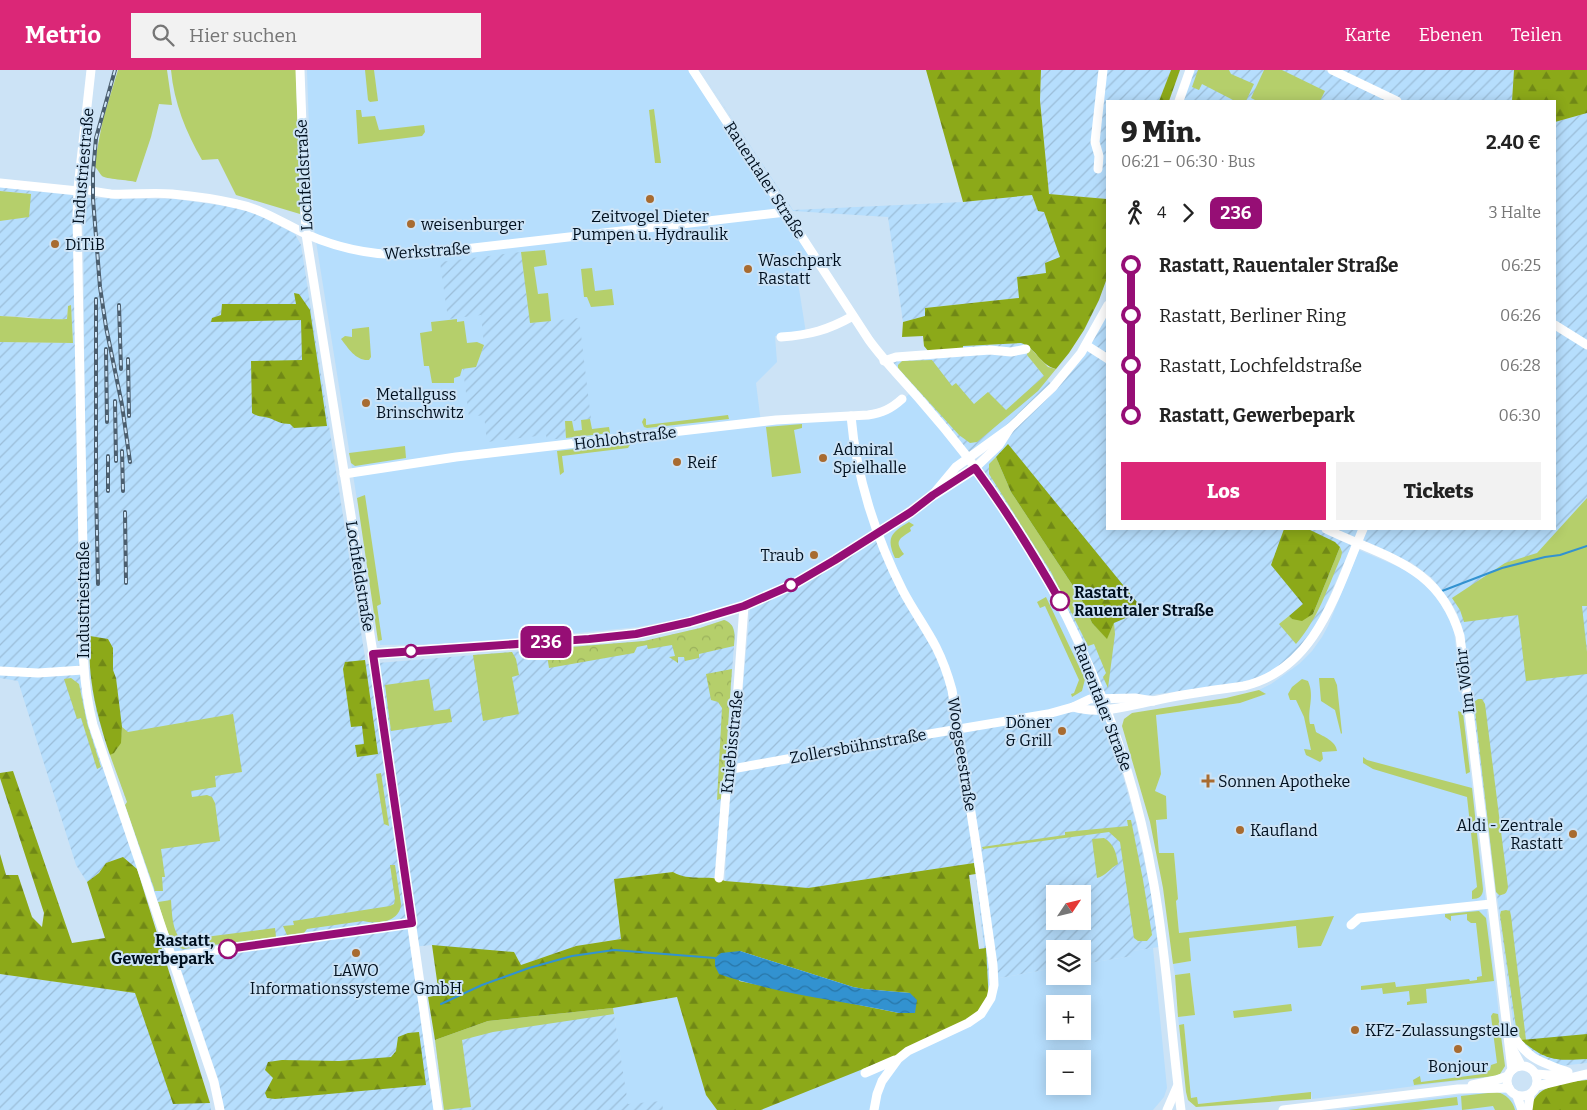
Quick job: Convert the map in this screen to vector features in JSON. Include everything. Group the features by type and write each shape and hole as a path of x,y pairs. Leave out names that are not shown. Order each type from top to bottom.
{"street":[{"name":"Industriestraße","path":"91,70 78,189 83,670 92,725 214,1082 220,1110"},
{"name":"Lochfeldstraße","path":"300,70 306,234 373,654 438,1110"},
{"name":"Rauentaler Straße","path":"693,70 884,361 922,401 975,468 1029,549 1060,602 1081,645 1108,710 1133,790 1149,855 1165,961 1180,1110"},
{"path":"1098,169 1099,156 1095,142 1103,70"},
{"path":"1179,100 1190,70"},
{"path":"1332,70 1395,100"},
{"name":"Werkstraße","path":"0,183 78,189 111,194 172,194 234,203 265,213 306,234 358,251 399,255 786,212"},
{"path":"933,495 944,479 968,458 1010,428 1053,387 1086,345 1106,308"},
{"path":"781,337 807,335 821,331 853,316"},
{"path":"1556,327 1587,345"},
{"path":"1086,345 1106,358"},
{"path":"884,361 896,357 990,350 1011,352 1026,349"},
{"name":"Hohlohstraße","path":"344,474 456,457 761,422 881,413 890,409 902,399"},
{"name":"Woogseestraße","path":"851,416 861,476 879,533 904,592 941,658 952,690 959,728 994,986 991,998 980,1014 968,1023 908,1051 898,1059 882,1081 874,1110"},
{"path":"373,654 636,634 690,622 744,606 794,584 911,512 933,495 975,468 1000,445 1010,428"},
{"name":"Im Wöhr","path":"1328,530 1399,561 1424,577 1442,595 1456,623 1460,636 1491,904 1513,1070"},
{"path":"1153,701 1251,684 1274,674 1287,665 1307,646 1321,624 1363,530"},
{"name":"Kniebisstraße","path":"719,878 727,780 732,770 744,606"},
{"path":"0,671 38,673 83,670"},
{"name":"Zollersbühnstraße","path":"732,770 959,728 1048,714 1073,707 1090,699 1135,698 1153,701"},
{"name":"Zollersbühnstraße","path":"1073,707 1080,710 1122,709 1153,701"},
{"path":"1351,925 1359,918 1491,904"},
{"path":"153,959 412,923"},
{"path":"1508,1027 1520,1046 1542,1063 1568,1072 1585,1074"},
{"name":"Woogseestraße","path":"865,1073 898,1059"},
{"path":"1458,1089 1496,1080 1513,1070 1528,1066 1536,1074 1537,1086"},
{"path":"1509,1088 1513,1070"},
{"path":"1536,1074 1549,1075 1568,1072"},
{"path":"1528,1110 1530,1095 1537,1086 1585,1074"},
{"path":"1167,1110 1178,1084"},
{"path":"1283,1110 1458,1089 1509,1088 1517,1096 1522,1110"},
{"path":"1517,1096 1530,1095"}],"shaded area":[{"path":"307,70 688,70 815,265 797,276 806,333 775,336 777,362 756,383 761,423 866,417 898,405 910,393 967,463 875,531 792,582 753,599 690,617 637,627 469,644 380,645 312,216"},
{"path":"700,70 793,210 963,202 1032,195 1038,211 1044,212 1061,257 1019,298 925,308 925,316 903,322 888,217 793,211"},
{"path":"1041,70 1171,70 1159,100 1106,100 1106,199 1049,194 1040,100"},
{"path":"1191,70 1324,70 1386,100 1181,100"},
{"path":"1335,70 1514,70 1512,100 1398,100"},
{"path":"1587,113 1587,1063 1560,1066 1536,1058 1518,1039 1514,1028 1463,630 1457,613 1432,578 1412,563 1360,541 1366,530 1556,530 1556,122"},
{"path":"0,184 76,192 87,710 141,868 137,869 123,857 106,863 99,873 87,882 76,865 18,681 0,678 0,342 73,343 71,305 68,306 67,319 47,320 31,317 0,316 0,221 29,216 30,194 0,191"},
{"path":"83,198 175,199 247,209 295,234 301,245 366,664 644,641 700,628 724,620 733,627 735,633 716,877 700,879 681,877 673,872 614,879 621,939 576,946 521,965 432,945 411,947 434,1110 224,1110 218,1079 125,805 127,802 97,715 90,675 85,443"},
{"path":"521,252 530,323 579,318 591,419 565,422 566,438 547,440 546,435 487,442 484,415 469,417 463,369 476,367 484,345 481,315 448,319 440,262"},
{"path":"1106,310 1106,530 1359,530 1318,622 1304,643 1291,656 1272,671 1234,684 1105,701 1072,624 975,464 1057,389"},
{"path":"1021,343 1028,346 1027,355 1051,384 971,459 883,359 963,349 963,346"},
{"path":"970,466 1027,553 1047,588 1066,625 1098,703 961,726 883,535"},
{"path":"877,537 944,669 956,730 1101,708 1117,755 1135,819 1150,888 1159,947 1133,951 1132,956 1091,963 1091,940 1046,940 1046,970 988,980 974,863 808,888 725,881 729,782 735,773 750,609 803,585"},
{"path":"1359,550 1399,567 1416,577 1436,596 1449,618 1454,632 1505,1066 1500,1074 1495,1076 1312,1099 1311,1092 1198,1104 1191,1098 1184,1025 1179,1025 1178,1017 1195,1015 1190,973 1175,975 1173,964 1191,961 1188,938 1296,926 1299,948 1321,946 1333,916 1179,934 1174,853 1159,854 1155,791 1161,774 1156,715 1240,703 1265,694 1259,690 1271,684 1299,664 1322,637"},
{"path":"1153,948 1167,1088 1164,1097 1153,1110 761,1110 889,1058 989,1003 988,980 1046,970 1046,985 1091,985 1091,963 1132,956 1132,951"},
{"path":"0,974 135,993 173,1103 210,1103 211,1110 0,1110"},
{"path":"677,997 706,1095 717,1110 628,1108 613,1008"},
{"path":"613,1008 628,1104 662,1101 663,1110 444,1110 435,1040"},
{"path":"1499,1090 1512,1099 1518,1110 1335,1110"}],"green space":[{"path":"118,70 167,70 172,105 159,104 151,137 136,182 104,177 94,166 103,119"},
{"path":"171,70 296,70 300,214 236,195 218,159 202,160 182,117 175,94"},
{"path":"365,70 374,70 378,101 370,102 368,100"},
{"path":"926,70 1041,70 1040,100 1049,194 1106,199 1106,281 1084,330 1056,369 1046,364 1031,349 1021,343 963,346 963,350 929,352 924,346 923,336 902,337 903,322 925,316 925,308 1019,298 1017,277 1046,273 1045,263 1060,257 1044,212 1038,211 1032,195 963,202"},
{"path":"1171,70 1180,70 1169,100 1159,100"},
{"path":"1198,70 1229,70 1231,74 1254,84 1246,100 1233,100 1202,84 1199,90 1192,87"},
{"path":"1264,70 1282,70 1325,91 1320,100 1255,100 1251,98"},
{"path":"1514,70 1587,70 1587,113 1556,122 1556,100 1512,100"},
{"path":"654,109 661,163 655,163 649,110"},
{"path":"356,110 361,110 362,117 375,116 379,130 424,125 425,132 422,136 358,144"},
{"path":"0,191 31,194 29,217 0,221"},
{"path":"545,250 547,265 534,267 538,294 548,293 551,321 530,323 521,252"},
{"path":"592,268 595,291 612,289 614,305 591,307 587,297 584,297 581,269"},
{"path":"294,293 299,294 310,310 327,426 294,428 290,424 252,413 251,361 302,360 301,320 211,322 212,318 221,315 222,304 296,304"},
{"path":"71,305 73,343 0,342 0,316 67,319 68,306"},
{"path":"457,319 457,322 464,321 467,343 477,342 484,345 476,367 462,369 460,376 454,378 454,383 432,383 429,366 424,366 420,333 432,331 431,322"},
{"path":"369,327 371,357 369,360 364,360 353,354 341,339 345,336 352,337 352,329"},
{"path":"1028,346 1048,367 1056,369 1038,391 977,442 970,443 959,435 898,368 902,361 932,360 952,386 956,383 974,404 988,392 1006,410 1044,376 1027,355"},
{"path":"728,415 729,419 647,428 644,427 642,422 644,418 646,419 646,425"},
{"path":"590,419 592,429 609,427 610,433 566,438 565,421 572,421 574,431 582,430 581,420"},
{"path":"802,424 802,428 794,430 801,473 772,477 766,427"},
{"path":"631,443 628,448 562,456 564,472 560,475 557,451"},
{"path":"1008,444 1141,607 1128,617 1114,623 1107,639 1092,623 1081,598 1011,492 996,457"},
{"path":"405,446 406,458 355,466 351,463 349,453"},
{"path":"996,457 1011,492 1081,598 1092,623 1107,638 1114,623 1115,634 1108,688 1103,677 1106,673 1094,644 1088,646 1051,572 989,474 989,464"},
{"path":"365,495 381,604 377,606 382,640 378,641 357,498"},
{"path":"1587,498 1587,606 1582,606 1587,652 1587,674 1526,681 1518,615 1464,622 1460,610 1452,598 1505,563 1537,553"},
{"path":"909,522 914,525 910,528 911,531 899,541 899,546 904,554 899,558 895,558 891,545 892,536 898,529"},
{"path":"1284,530 1310,530 1335,542 1340,547 1313,614 1302,621 1292,619 1289,616 1303,604 1271,565"},
{"path":"1340,547 1341,557 1322,602 1304,634 1296,644 1279,624 1289,616 1292,619 1313,614"},
{"path":"1046,597 1085,679 1082,691 1072,697 1071,694 1074,693 1079,680 1045,606 1040,608 1037,602"},
{"path":"724,620 733,627 734,646 699,654 699,658 685,661 684,657 678,657 678,663 669,657 675,656 672,645 648,649 647,645 637,647 634,653 549,668 546,649 644,641 700,628"},
{"path":"90,636 108,639 113,648 113,670 116,678 122,727 121,743 114,753 110,755 94,697 89,652"},
{"path":"512,652 516,659 519,675 512,677 519,714 483,721 473,655"},
{"path":"365,660 378,754 357,757 355,745 364,744 362,726 351,727 343,669 345,662"},
{"path":"732,669 723,798 717,800 722,708 718,702 711,700 706,674"},
{"path":"71,678 79,684 87,723 101,767 97,769 81,718 77,719 64,679"},
{"path":"1319,678 1334,678 1337,685 1341,734 1335,710 1321,701"},
{"path":"429,679 434,711 450,709 452,722 391,731 385,685"},
{"path":"1302,679 1308,681 1311,692 1310,724 1314,724 1316,732 1332,742 1337,751 1322,752 1323,759 1320,762 1306,755 1304,749 1311,750 1304,717 1296,700 1290,700 1288,694 1292,687"},
{"path":"1259,690 1266,694 1240,703 1156,715 1161,774 1155,791 1166,796 1167,819 1156,820 1159,853 1174,853 1179,933 1334,916 1321,946 1298,948 1296,926 1189,938 1191,961 1173,964 1163,888 1150,822 1122,726 1124,719 1132,713 1226,698"},
{"path":"1482,699 1485,704 1508,887 1507,891 1501,895 1496,892 1474,702"},
{"path":"1458,711 1463,713 1470,772 1466,774"},
{"path":"233,714 242,772 215,776 216,787 191,791 192,797 207,795 212,797 215,803 220,841 161,849 165,877 162,877 163,891 155,891 110,755 114,753 121,739 122,727 128,732"},
{"path":"1363,757 1367,760 1472,788 1483,889 1480,897 1472,899 1472,891 1477,887 1467,797 1373,769 1363,763"},
{"path":"13,771 72,943 105,938 87,882 99,873 106,863 123,857 137,869 210,1103 173,1104 135,993 0,974 0,854 6,875 18,875 32,917 42,927 44,913 0,778 0,773"},
{"path":"381,773 389,826 384,824 376,774"},
{"path":"1127,820 1131,820 1143,880 1152,935 1147,941 1138,941 1134,938 1120,842 1109,832 983,849 982,847 1065,835 1065,832 1128,826"},
{"path":"1104,838 1114,849 1118,864 1103,876 1097,878 1092,839"},
{"path":"974,863 976,874 969,875 979,949 986,948 989,1003 981,1014 908,1051 761,1110 717,1110 706,1095 677,997 613,1008 488,1021 435,1040 428,997 439,995 432,945 514,952 521,965 576,946 621,939 614,879 673,872 686,877 808,888","holes":["740,951 853,987 910,993 899,1013 739,981"]},
{"path":"390,865 395,865 401,904 400,910 392,919 380,922 363,921 307,929 304,933 287,935 283,926 294,925 293,921 394,904 395,899"},
{"path":"171,900 174,927 182,940 275,928 276,937 183,949 173,942 158,902"},
{"path":"1479,911 1486,918 1494,981 1426,989 1427,1003 1407,1005 1407,1002 1410,1001 1409,991 1383,994 1382,988 1361,990 1361,986 1395,982 1396,987 1469,979 1470,981 1477,980 1477,977 1482,976 1476,923 1471,923 1467,920 1467,914 1451,916 1451,921 1445,917 1445,914"},
{"path":"1501,911 1510,911 1511,916 1526,1040 1521,1040 1516,1027 1500,915"},
{"path":"1190,973 1195,1015 1178,1017 1175,975"},
{"path":"1291,1004 1292,1011 1234,1018 1233,1011"},
{"path":"613,1008 614,1014 493,1032 462,1040 471,1107 444,1110 435,1040 488,1021"},
{"path":"1493,1013 1498,1014 1505,1066 1500,1074 1414,1085 1413,1080 1420,1076 1421,1082 1483,1074 1490,1070 1491,1065 1497,1063 1491,1016"},
{"path":"1184,1024 1191,1098 1197,1097 1198,1104 1311,1092 1311,1099 1196,1107 1188,1100 1186,1092 1179,1025"},
{"path":"419,1032 426,1085 275,1099 267,1098 265,1093 273,1078 265,1070 268,1062 282,1060 339,1061 391,1057 396,1051 398,1037 408,1033"},
{"path":"1587,1034 1587,1059 1567,1060 1545,1056 1521,1040"},
{"path":"1587,1080 1587,1110 1530,1110 1537,1096 1552,1084"},
{"path":"1497,1092 1509,1098 1515,1110 1495,1110 1493,1106 1462,1110 1461,1096"},
{"path":"1457,1097 1458,1105 1418,1110 1348,1110"}],"water":[{"path":"740,951 853,987 910,993 917,1000 915,1013 899,1013 786,992 719,974 715,966 715,958 721,953"}],"waterway":[{"path":"1442,591 1502,568 1560,555 1587,546"},
{"path":"441,1004 482,985 529,968 572,956 614,950 715,958"}],"railway":[{"path":"115,70 96,138 93,199 100,287 122,405 130,462"},
{"path":"96,299 98,584"},
{"path":"119,305 121,369"},
{"path":"106,349 107,422"},
{"path":"128,359 129,416"},
{"path":"115,401 116,461"},
{"path":"122,451 123,491"},
{"path":"108,456 108,491"},
{"path":"125,512 126,583"}],"bus line":[{"name":"236","path":"228,949 412,923 373,654 636,634 664,629 744,606 794,584 835,560 911,512 933,495 975,468 1005,510 1060,601"}],"place":[{"name":"Zeitvogel Dieter Pumpen u. Hydraulik","path":"650,199"},
{"name":"weisenburger","path":"411,224"},
{"name":"DiTiB","path":"55,244"},
{"name":"Waschpark Rastatt","path":"748,269"},
{"name":"Metallguss Brinschwitz","path":"366,403"},
{"name":"Admiral Spielhalle","path":"823,458"},
{"name":"Reif","path":"677,462"},
{"name":"Traub","path":"814,555"},
{"name":"Rastatt, Rauentaler Straße","path":"1060,601"},
{"name":"Döner & Grill","path":"1062,731"},
{"name":"Sonnen Apotheke","path":"1208,781"},
{"name":"Kaufland","path":"1240,830"},
{"name":"Aldi - Zentrale Rastatt","path":"1573,834"},
{"name":"Rastatt, Gewerbepark","path":"228,949"},
{"name":"LAWO Informationssysteme GmbH","path":"356,953"},
{"name":"KFZ-Zulassungstelle","path":"1355,1030"},
{"name":"Bonjour","path":"1458,1049"}]}
